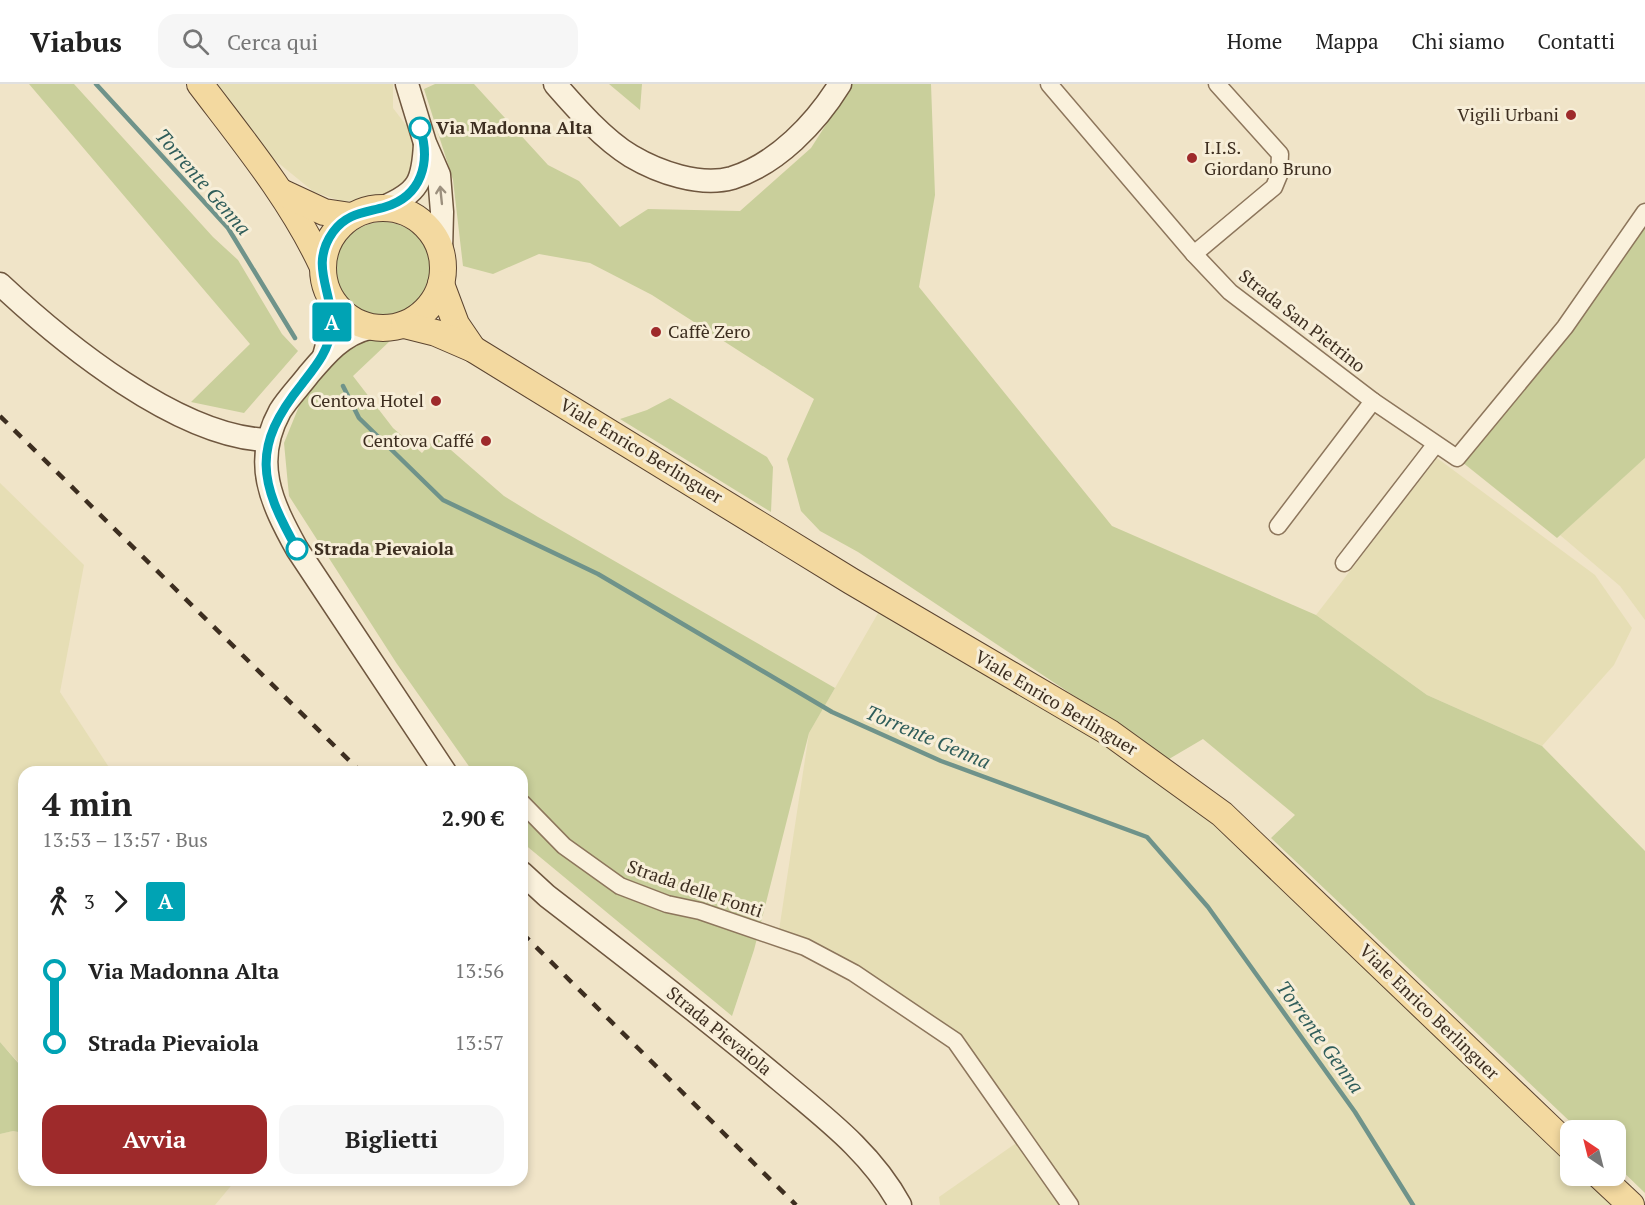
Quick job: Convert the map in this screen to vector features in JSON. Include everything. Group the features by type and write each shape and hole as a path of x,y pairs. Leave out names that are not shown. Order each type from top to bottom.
{"main road":[{"path":"200,84 280,192 309,238 322,265"},
{"path":"280,192 324,212 351,216"},
{"path":"384,207 409,213 420,220 432,234 441,250 443,264 441,284 431,305 417,318 404,325 386,329 369,328 339,311 328,297 323,281 322,265 325,248 333,232 351,216 364,210 384,207"},
{"path":"441,284 456,324 473,349"},
{"name":"Viale Enrico Berlinguer","path":"404,325 436,333 473,349 851,581 1110,733 1222,814 1560,1138"},
{"path":"1610,1186 1630,1205"}],"street":[{"path":"407,84 425,143 439,175 442,212 441,250"},
{"path":"555,84 630,155 661,171 697,179 730,178 760,165 795,138 825,107 840,84"},
{"name":"Strada San Pietrino","path":"1049,84 1194,254 1230,292 1373,401 1457,458 1565,327 1645,212"},
{"path":"1194,254 1274,187 1279,175 1280,154 1217,84"},
{"path":"384,207 414,191 424,170 425,143"},
{"path":"0,284 63,338 119,380 202,423 247,440 267,440"},
{"path":"324,356 331,330 328,297"},
{"path":"369,328 341,340 324,356 281,410 267,440 266,473 269,494 280,520 359,646 442,766"},
{"path":"1278,526 1373,401"},
{"path":"1344,563 1435,445"},
{"name":"Strada delle Fonti","path":"528,809 564,846 620,886 667,904 805,947 854,973 955,1041 1070,1205"},
{"name":"Strada Pievaiola","path":"528,879 547,896 733,1041 846,1136 888,1183 900,1205"}],"shaded area":[{"path":"218,84 393,84 393,108 409,129 413,148 412,170 396,193 344,202 314,192 276,161 249,131"},
{"path":"1437,458 1595,575 1632,628 1614,665 1542,746 1427,695 1316,615"},
{"path":"1645,458 1645,620 1620,586 1560,535"},
{"path":"0,483 84,565 60,692 108,766 18,766 18,1062 0,1042"},
{"path":"885,601 1222,814 1560,1137 1560,1186 1611,1186 1631,1205 1069,1205 955,1041 778,937 809,733"},
{"path":"18,1132 18,1186 231,1186 215,1205 0,1205 0,1134"},
{"path":"1019,1141 1065,1205 940,1205 939,1197"}],"green space":[{"path":"29,84 74,84 213,237 238,260 282,334 298,351 244,413 191,402 250,344"},
{"path":"435,84 474,84 548,165 579,181 620,227 648,209 740,211 811,148 852,84 931,84 935,195 919,287 1112,526 1316,615 1427,695 1542,746 1645,851 1645,1193 1626,1175 1626,1120 1568,1120 1271,838 1295,815 1203,739 1169,759 858,552 820,531 801,511 787,459 814,399 652,295 590,263 539,254 493,274 463,266 453,180 424,89"},
{"path":"609,84 642,84 640,110"},
{"path":"1645,216 1645,458 1557,538 1457,458"},
{"path":"374,222 392,222 417,235 427,251 430,269 427,287 417,303 392,316 374,316 349,303 336,278 336,260 349,235"},
{"path":"391,340 353,376 393,428 422,453 436,437 504,496 835,688 809,733 754,950 732,1016 528,847 528,766 469,766 397,664 289,496 284,443 304,394 335,353 361,341"},
{"path":"670,398 767,457 773,467 771,512 620,419 647,410"},
{"path":"0,1042 18,1063 18,1132 0,1134"}],"waterway":[{"name":"Torrente Genna","path":"96,84 228,228 295,338"},
{"name":"Torrente Genna","path":"343,386 359,418 443,500 598,574 832,712 941,761 1147,837 1208,907 1355,1112 1413,1205"}],"railway":[{"path":"0,416 355,766"},
{"path":"528,939 796,1205"}],"bus line":[{"name":"A","path":"297,549 280,520 269,494 266,473 267,440 281,410 324,356 328,343 332,316 323,281 322,265 325,248 333,232 351,216 364,210 384,207 401,200 414,191 424,170 425,143 420,128"}],"place":[{"name":"Vigili Urbani","path":"1571,115"},
{"name":"Via Madonna Alta","path":"420,128"},
{"name":"I.I.S. Giordano Bruno","path":"1192,158"},
{"name":"Caffè Zero","path":"656,332"},
{"name":"Centova Hotel","path":"436,401"},
{"name":"Centova Caffé","path":"486,441"},
{"name":"Strada Pievaiola","path":"297,549"}]}
